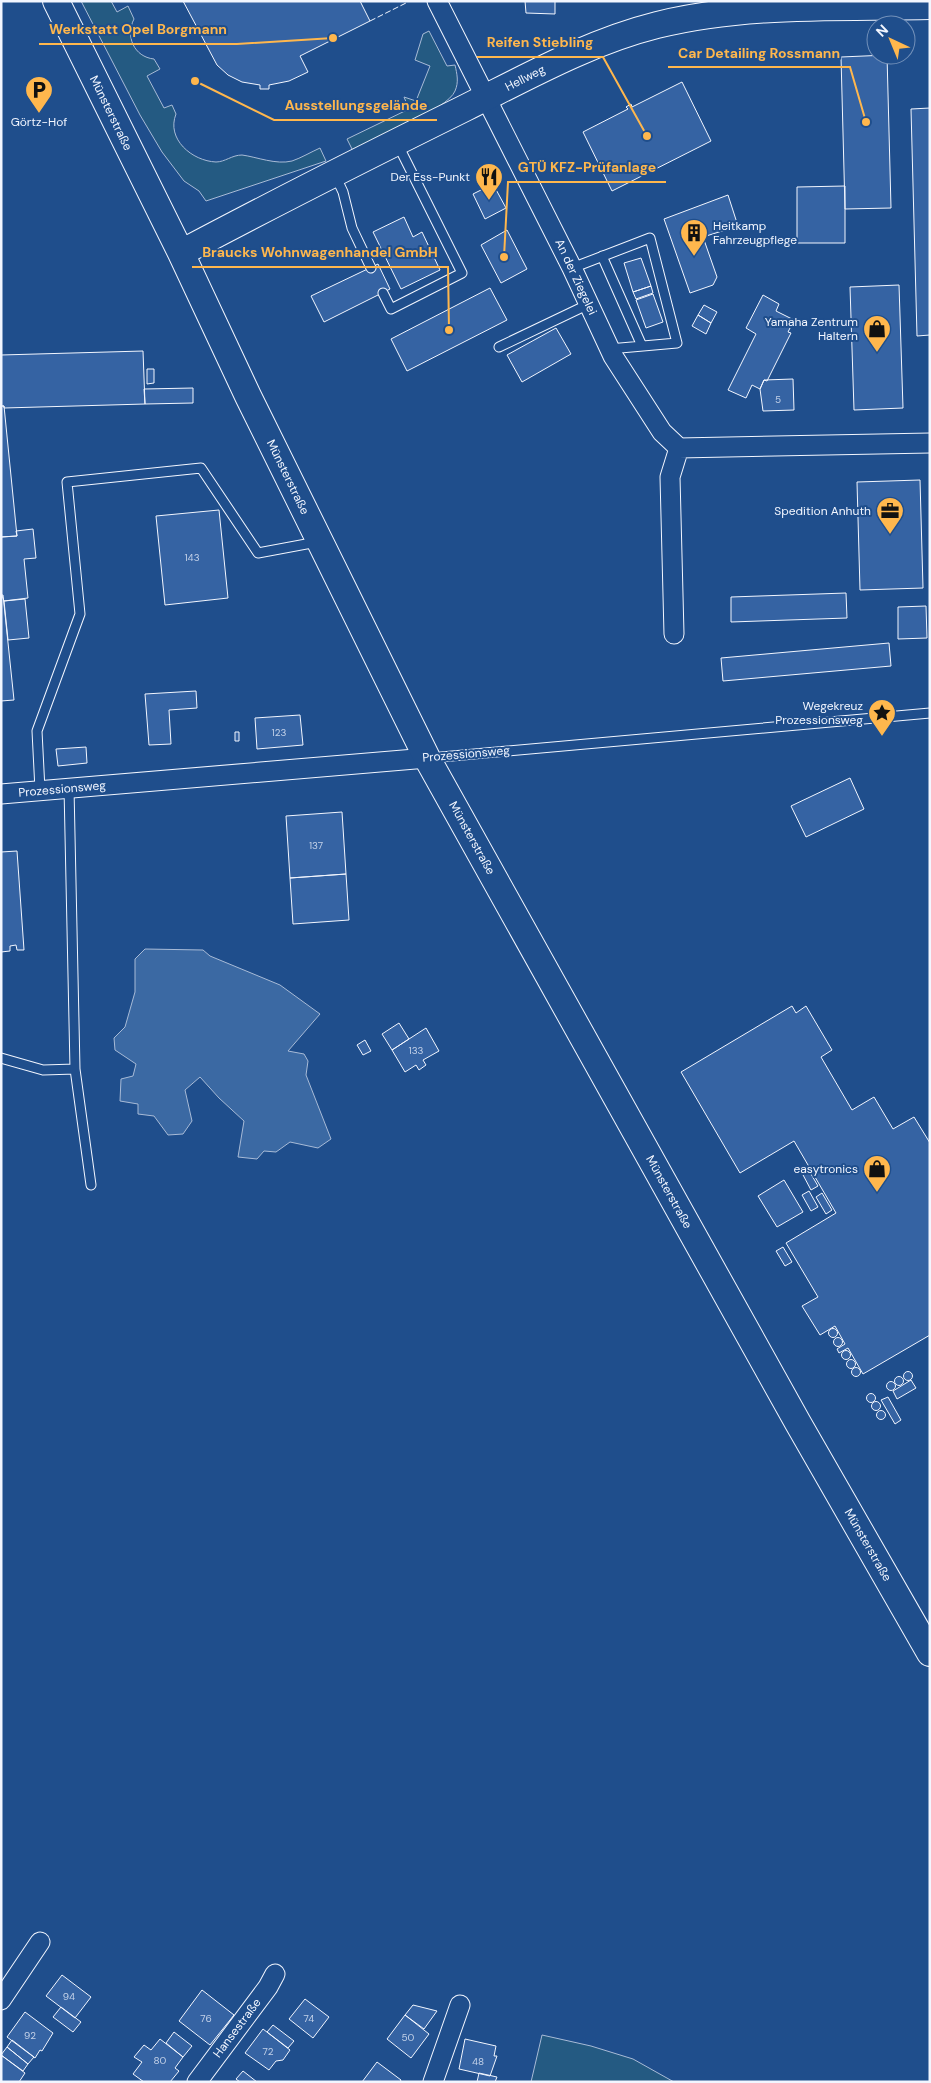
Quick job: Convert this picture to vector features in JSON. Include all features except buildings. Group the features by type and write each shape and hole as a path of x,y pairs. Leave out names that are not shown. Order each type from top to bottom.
{"main road":[{"name":"Münsterstraße","path":"56,1 427,758 793,1414 930,1653"},
{"name":"Hellweg","path":"181,253 334,173 563,59 643,29 782,5 930,6"}],"street":[{"name":"An der Ziegelei","path":"441,3 572,268 609,349 662,432 680,448"},
{"path":"674,634 670,477 680,448 930,443"},
{"name":"Prozessionsweg","path":"1,794 427,758"},
{"path":"1,2000 40,1942"},
{"name":"Hansestraße","path":"197,2082 268,1987 275,1974"},
{"path":"433,2082 460,2005"}],"lane":[{"path":"383,293 391,309 462,273 396,142"},
{"path":"334,173 343,192 352,228 371,268"},
{"path":"572,268 650,238 677,343 609,349"},
{"path":"602,256 642,346"},
{"path":"499,348 589,304"},
{"path":"40,790 37,731 80,614 67,482 201,468 258,553 320,542"},
{"name":"Prozessionsweg","path":"427,758 930,713"},
{"path":"69,788 75,1069 91,1184"},
{"path":"1,1058 43,1070 75,1069"}],"shaded area":[{"path":"81,1 111,1 117,12 128,6 134,19 131,26 133,45 141,54 154,59 160,69 147,76 164,108 172,105 176,114 174,123 178,140 190,153 198,158 216,162 242,155 286,162 295,160 320,148 326,161 206,201 199,191 184,181 162,152 140,115"},
{"path":"429,31 447,66 455,65 457,81 455,91 439,107 353,151 347,139 409,109 404,97 416,101 430,66 415,60 423,34"},
{"path":"145,949 203,950 210,956 280,985 320,1014 288,1051 304,1054 308,1061 306,1075 331,1139 318,1148 290,1142 276,1152 264,1151 257,1159 238,1157 244,1121 200,1077 185,1090 192,1121 183,1134 168,1135 154,1116 138,1114 138,1104 120,1101 121,1079 133,1076 136,1064 115,1050 114,1038 125,1027 135,992 135,959"},
{"path":"542,2035 591,2046 633,2059 674,2082 531,2082"}],"fence":[{"path":"370,21 406,3 406,1"}],"place":[{"name":"Werkstatt Opel Borgmann","path":"333,38"},
{"name":"Ausstellungsgelände","path":"195,81"},
{"name":"Görtz-Hof","path":"39,114"},
{"name":"Car Detailing Rossmann","path":"866,122"},
{"name":"Reifen Stiebling","path":"647,136"},
{"name":"Der Ess-Punkt","path":"489,201"},
{"name":"GTÜ KFZ-Prüfanlage","path":"504,257"},
{"name":"Heitkamp Fahrzeugpflege","path":"694,257"},
{"name":"Braucks Wohnwagenhandel GmbH","path":"449,330"},
{"name":"Yamaha Zentrum Haltern","path":"877,353"},
{"name":"Spedition Anhuth","path":"890,535"},
{"name":"Wegekreuz Prozessionsweg","path":"882,737"},
{"name":"easytronics","path":"877,1193"}]}
